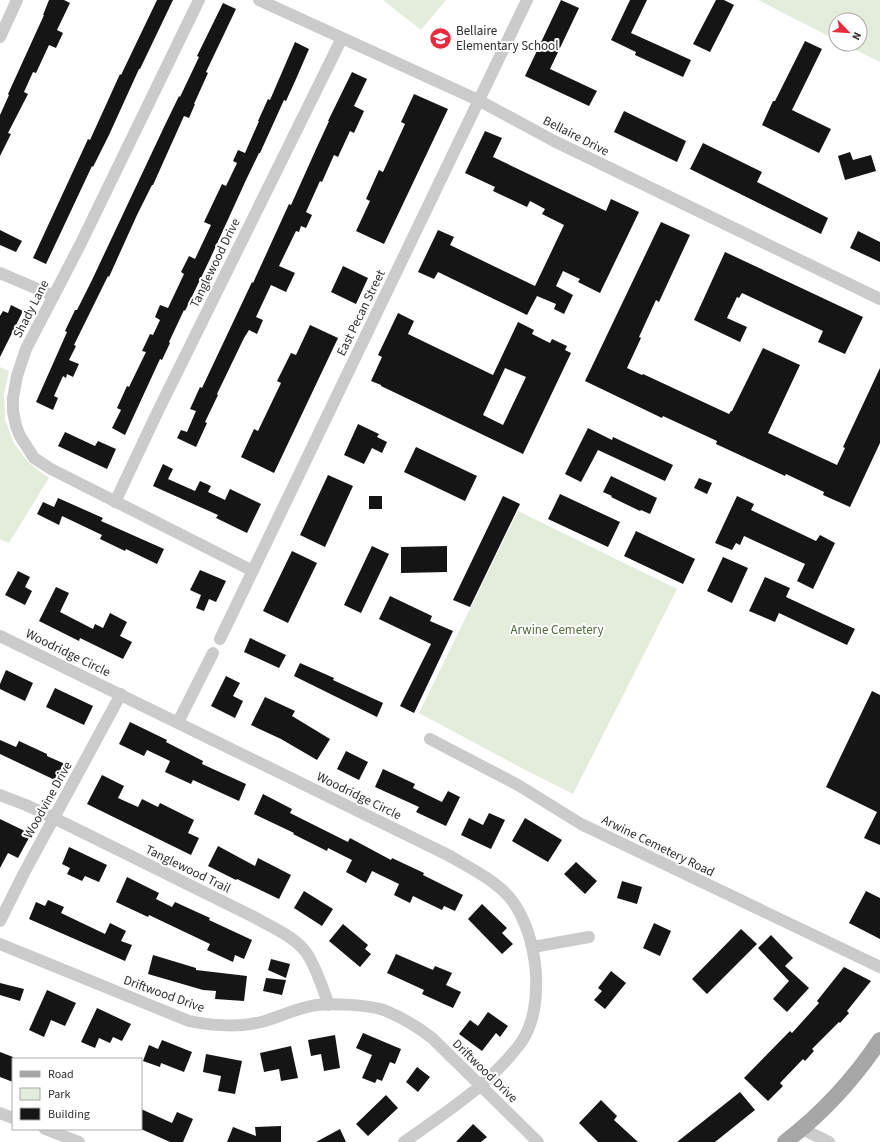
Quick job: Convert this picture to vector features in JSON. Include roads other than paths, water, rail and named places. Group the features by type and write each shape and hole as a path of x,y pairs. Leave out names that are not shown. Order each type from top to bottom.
{"main road":[{"path":"785,1142 821,1112 846,1085 880,1040"}],"street":[{"path":"0,37 17,0"},
{"name":"Shady Lane","path":"199,0 80,245 26,349 17,376 12,398 13,411 20,436 34,458 51,469 253,571"},
{"name":"Bellaire Drive","path":"259,0 478,100 554,141 880,299"},
{"name":"East Pecan Street","path":"220,639 527,0"},
{"name":"Tanglewood Drive","path":"115,502 158,411 342,38"},
{"path":"0,273 54,296"},
{"name":"Woodridge Circle","path":"0,636 433,848 476,871 504,891 511,899 520,912 526,925 533,947 537,986 527,1031 520,1043 497,1071 451,1109 404,1142"},
{"path":"178,722 213,653"},
{"name":"Woodvine Drive","path":"0,921 121,694"},
{"name":"Arwine Cemetery Road","path":"430,740 518,785 580,824 880,968"},
{"name":"Tanglewood Trail","path":"0,795 54,818 254,917 296,942 306,952 329,1005"},
{"path":"533,947 589,937"},
{"name":"Driftwood Drive","path":"0,944 189,1021 205,1024 253,1024 318,1005 356,1005 384,1010 419,1028 432,1038 538,1142"},
{"path":"0,1114 12,1118"},
{"path":"802,1129 829,1142"},
{"path":"49,1130 79,1142"}],"place":[{"name":"Bellaire Elementary School","path":"441,38"}],"park label":[{"name":"Arwine Cemetery","path":"557,630"}]}
